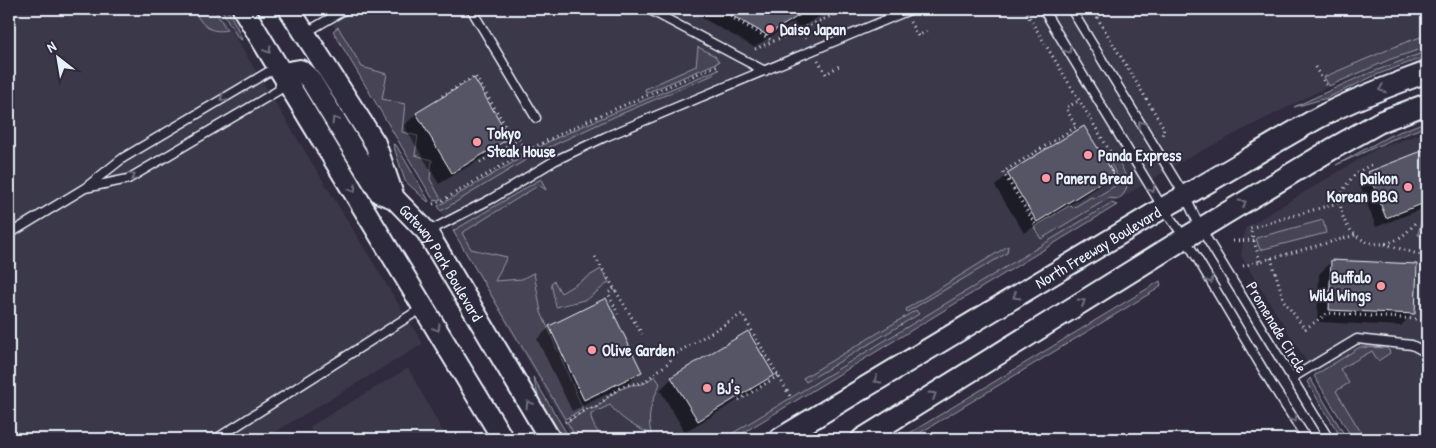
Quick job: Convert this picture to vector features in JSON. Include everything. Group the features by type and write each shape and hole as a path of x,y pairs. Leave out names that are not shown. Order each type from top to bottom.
{"street":[{"name":"Gateway Park Boulevard","path":"243,9 503,439"},
{"name":"Gateway Park Boulevard","path":"289,9 375,143 394,198 427,232 550,439"},
{"path":"282,73 300,70 310,79 380,193 394,198"},
{"name":"North Freeway Boulevard","path":"779,439 1163,208 1319,117 1376,91 1427,72"},
{"path":"1382,121 1398,101 1427,90"},
{"path":"862,439 1193,233 1382,121 1427,104"}],"lane":[{"path":"305,33 346,9"},
{"path":"472,9 536,118"},
{"path":"648,9 765,71"},
{"path":"427,232 493,198 560,158 610,135 912,9"},
{"path":"1042,9 1163,208 1193,233"},
{"path":"1071,9 1185,196 1193,233"},
{"path":"9,234 85,188 123,158 268,72 282,73 279,90 128,179 85,188"},
{"name":"Promenade Circle","path":"1193,233 1292,378 1329,439"},
{"name":"Promenade Circle","path":"1193,233 1274,388 1307,439"},
{"path":"216,439 424,306"},
{"path":"1292,378 1357,339 1412,345 1427,354"}],"path":[{"path":"717,9 773,42"},
{"path":"755,50 847,9"},
{"path":"1024,9 1114,158 1120,161"},
{"path":"1092,9 1164,128 1162,136 1165,142"},
{"path":"909,21 918,36 930,29"},
{"path":"817,60 826,74 839,66"},
{"path":"433,204 526,151 587,121 718,66"},
{"path":"1315,68 1328,88"},
{"path":"442,96 475,76 515,141"},
{"path":"1035,224 1003,172 1076,127 1066,108 1080,100"},
{"path":"480,162 518,139 526,151"},
{"path":"1371,165 1359,170 1350,178 1343,189 1342,215 1348,228 1371,243 1385,244 1427,258"},
{"path":"1260,261 1250,228 1341,202"},
{"path":"1385,244 1398,240 1410,232 1418,220"},
{"path":"1254,222 1255,227"},
{"path":"1243,266 1356,235"},
{"path":"1233,241 1254,240"},
{"path":"595,257 642,334"},
{"path":"1271,258 1284,301 1305,329 1328,313 1416,319"},
{"path":"614,289 608,293 618,314"},
{"path":"565,422 588,408 595,408 621,387 643,383 669,362 675,354 742,314 790,396"},
{"path":"739,400 778,376"}],"shaded area":[{"path":"9,9 218,9 423,344 263,439 9,439"},
{"path":"193,9 214,9 227,30 210,29 202,23"},
{"path":"221,9 227,9 242,40 238,38"},
{"path":"324,9 1427,9 1427,52 1325,88 1186,159 722,439 573,439"},
{"path":"338,27 362,67 387,74 382,99 405,104 402,132 418,136 415,155 432,160 430,179 441,199 434,201 333,31"},
{"path":"1427,35 1427,47 1391,59 1329,86 1324,77 1406,42"},
{"path":"698,47 715,56 719,62 646,93 645,89 696,66"},
{"path":"1427,51 1427,56 1376,75 1327,98 1294,107 1357,78"},
{"path":"719,69 713,75 616,116 539,152 441,211 438,206 550,141"},
{"path":"1427,121 1427,126 1336,165 1389,136"},
{"path":"1427,132 1427,439 1354,439 1241,256 1245,228 1376,149"},
{"path":"393,144 396,145 428,202 405,181"},
{"path":"1114,161 1119,162 1126,177 1127,186 1123,195 1118,199 1109,198 1041,239 1034,227 1070,205 1073,208 1091,197 1095,198 1121,182 1111,164"},
{"path":"541,179 546,190 539,185 462,233 471,249 507,257 495,281 522,279 534,273 541,312 583,409 565,419 453,231"},
{"path":"1111,203 1117,205 733,439 723,439"},
{"path":"1323,220 1326,233 1260,250 1256,238"},
{"path":"1421,221 1427,222 1427,237 1418,235"},
{"path":"1008,246 1007,253 907,312 906,309"},
{"path":"601,269 609,282 588,299 556,307 551,283 554,281 561,293"},
{"path":"1160,281 1161,285 1159,288 910,439 900,439"},
{"path":"916,310 919,314 806,382 803,378"},
{"path":"1360,347 1386,348 1390,353 1378,361 1372,351 1340,369 1349,383 1336,391 1365,439 1353,439 1314,376"},
{"path":"408,368 447,439 317,439 309,427"},
{"path":"655,376 660,384 654,397 649,420 651,434 628,422 610,405 591,414 593,424 604,439 577,439 567,422 588,409 596,408 621,389 631,385 643,384"},
{"path":"533,377 570,439 563,439 539,399"},
{"path":"1310,378 1347,439 1342,439 1307,382"}],"building":[{"path":"720,9 810,9 767,35"},
{"path":"474,78 510,138 452,173 416,113"},
{"path":"1084,126 1114,174 1037,222 1007,173"},
{"path":"1427,149 1427,202 1386,218 1368,172"},
{"path":"1331,260 1417,264 1415,314 1329,310"},
{"path":"606,298 642,372 584,400 549,326"},
{"path":"748,331 774,375 698,421 671,377"}],"place":[{"name":"Daiso Japan","path":"770,29"},
{"name":"Tokyo Steak House","path":"477,142"},
{"name":"Panda Express","path":"1088,155"},
{"name":"Panera Bread","path":"1046,178"},
{"name":"Daikon Korean BBQ","path":"1408,187"},
{"name":"Buffalo Wild Wings","path":"1381,286"},
{"name":"Olive Garden","path":"592,350"},
{"name":"BJ's","path":"707,388"}]}
